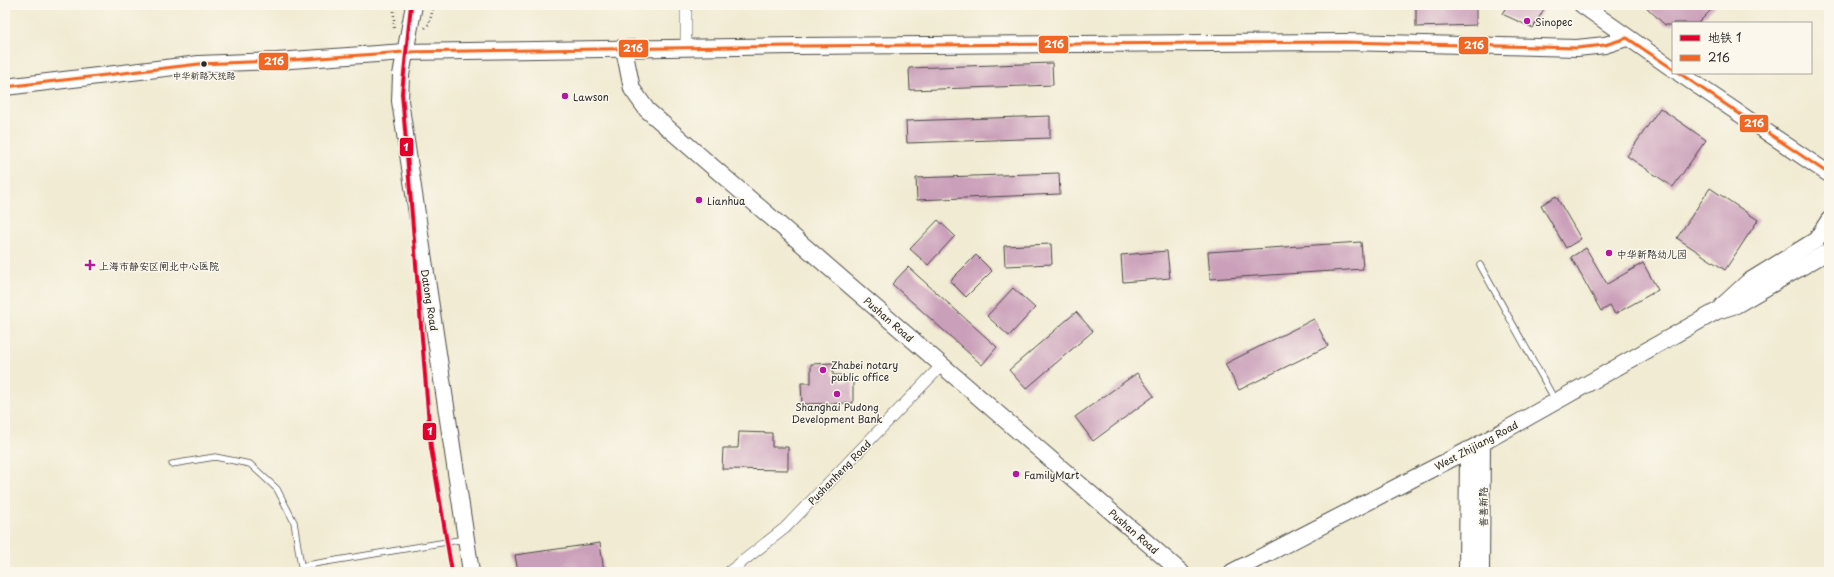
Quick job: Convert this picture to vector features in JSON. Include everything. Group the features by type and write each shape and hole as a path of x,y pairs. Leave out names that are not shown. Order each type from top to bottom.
{"street":[{"name":"Datong Road","path":"414,5 401,75 400,101 471,572"},
{"path":"686,5 686,48"},
{"path":"1582,5 1672,68"},
{"path":"5,87 199,64 278,61 405,52 510,49 1345,42 1577,48 1605,45 1627,38"},
{"name":"Pushan Road","path":"624,49 632,89 647,110 1181,572"},
{"path":"1680,74 1829,174"},
{"name":"West Zhijiang Road","path":"1717,311 1748,282 1816,240 1829,220"},
{"name":"West Zhijiang Road","path":"1232,572 1482,443 1717,311 1736,305 1829,251"},
{"name":"Pushanheng Road","path":"729,572 785,528 942,365"},
{"name":"普善新路","path":"1481,572 1482,443"},
{"name":"普善新路","path":"1467,572 1468,450"}],"lane":[{"path":"1480,265 1556,402"},
{"path":"172,464 215,457 250,464 277,489 294,522 301,566 467,539"}],"building":[{"path":"1416,5 1476,5 1476,25 1416,27"},
{"name":"Sinopec","path":"1507,5 1536,5 1544,9 1533,28 1502,14"},
{"path":"1644,5 1716,5 1699,22 1672,22 1672,25 1665,25"},
{"path":"1052,63 1053,85 910,90 909,68"},
{"path":"1660,108 1706,140 1673,187 1627,156"},
{"path":"1050,116 1050,138 907,143 906,121"},
{"path":"1059,173 1060,194 917,200 916,178"},
{"path":"1710,188 1758,220 1725,270 1677,238"},
{"path":"1556,196 1581,239 1566,248 1541,205"},
{"path":"938,220 955,236 928,265 910,249"},
{"path":"1361,242 1363,269 1210,279 1208,252"},
{"path":"1051,244 1052,264 1005,266 1004,246"},
{"path":"1586,248 1607,284 1643,263 1658,290 1615,314 1610,306 1601,311 1571,257"},
{"path":"1167,251 1170,278 1123,282 1121,255"},
{"path":"976,255 992,271 966,297 950,281"},
{"path":"908,267 997,347 982,365 892,284"},
{"path":"1013,288 1035,308 1009,336 987,316"},
{"path":"1076,312 1093,331 1026,389 1009,370"},
{"path":"1314,319 1328,346 1239,390 1225,364"},
{"path":"833,363 833,375 841,375 841,382 853,382 853,403 802,404 801,383 811,383 811,364"},
{"path":"1137,373 1154,396 1093,441 1075,417"},
{"path":"739,432 772,433 772,447 788,447 788,470 722,469 723,448 738,448"},
{"path":"600,543 604,572 518,572 515,555"}],"metro line":[{"name":"1","path":"411,5 402,93 431,448 452,572"}],"transit line":[{"name":"216","path":"5,87 199,64 277,61 405,52 797,46 1345,42 1577,48 1605,45 1627,38 1672,68"},
{"name":"216","path":"1680,74 1829,174"}],"place":[{"name":"Sinopec","path":"1527,21"},
{"name":"中华新路大统路","path":"204,64"},
{"name":"Lawson","path":"565,96"},
{"name":"Lianhua","path":"699,200"},
{"name":"中华新路幼儿园","path":"1609,253"},
{"name":"上海市静安区闸北中心医院","path":"90,265"},
{"name":"Zhabei notary public office","path":"823,370"},
{"name":"Shanghai Pudong Development Bank","path":"837,394"},
{"name":"FamilyMart","path":"1016,474"}]}
